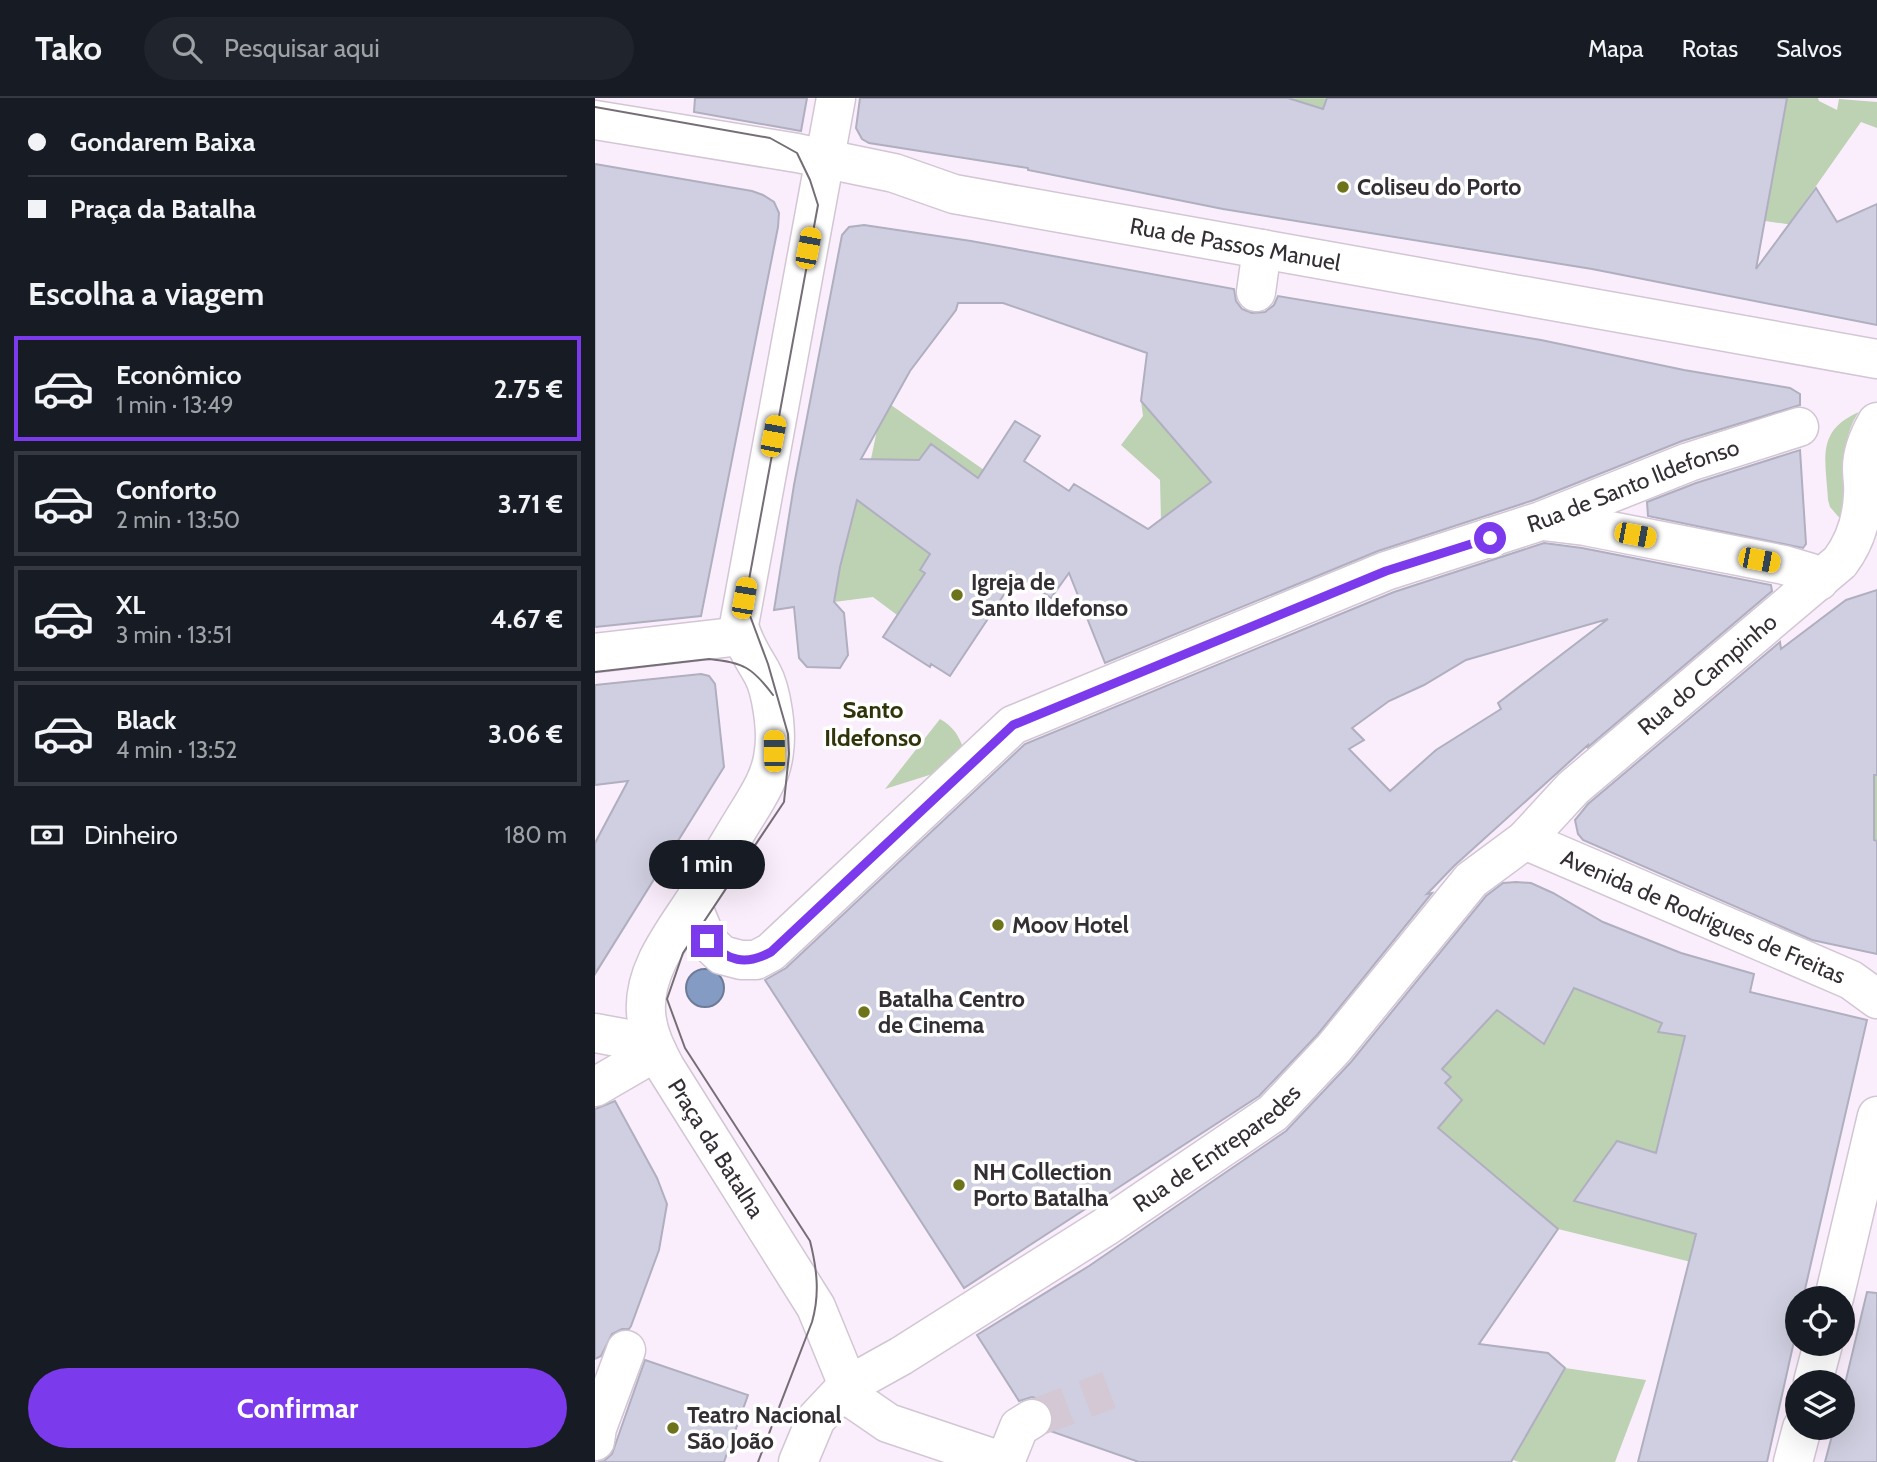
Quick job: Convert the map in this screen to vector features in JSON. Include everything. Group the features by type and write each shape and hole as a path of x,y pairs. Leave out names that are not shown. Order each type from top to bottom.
{"street":[{"path":"595,653 741,636 739,625 836,98"},
{"name":"Rua de Passos Manuel","path":"595,120 894,173 954,194 1877,359"},
{"path":"1256,292 1262,249"},
{"name":"Rua do Campinho","path":"1525,840 1573,788 1840,562 1851,546 1870,502 1862,466 1868,438 1877,422"},
{"name":"Rua de Santo Ildefonso","path":"692,905 707,941 722,956 756,960 771,952 1013,725 1386,571 1541,521 1689,462 1799,427"},
{"path":"1541,521 1585,526 1784,565 1811,573 1819,581"},
{"name":"Praça da Batalha","path":"741,636 767,687 774,728 774,751 770,770 762,789 692,905 675,928 657,963 648,988 646,1012 654,1045 665,1067 816,1307 846,1386"},
{"name":"Avenida de Rodrigues de Freitas","path":"1525,840 1851,980 1877,999"},
{"name":"Rua de Entreparedes","path":"798,1462 816,1419 846,1386 901,1356 1093,1234 1273,1113 1334,1048 1471,880 1525,840"},
{"path":"595,1032 654,1045"},
{"path":"595,1087 654,1045"},
{"path":"1837,1286 1877,1116"},
{"path":"596,1432 626,1350"},
{"path":"846,1386 856,1401 888,1423 1005,1462 1019,1427 1032,1419"},
{"path":"1793,1462 1799,1440"}],"green space":[{"path":"1288,98 1327,98 1323,109"},
{"path":"1787,98 1818,98 1837,110 1839,99 1877,102 1877,128 1861,122 1797,213 1807,227 1765,221"},
{"path":"1348,371 1358,387 1373,379 1376,384 1385,377 1403,409 1440,389 1453,411 1407,435 1389,396 1371,403 1365,390 1266,470 1284,501 1247,524 1240,518 1228,528 1196,494 1161,520 1160,480 1121,445 1143,416 1141,401 1221,493 1258,466 1256,446"},
{"path":"891,405 984,470 920,570 925,573 897,615 873,597 834,602 840,567 877,430","holes":["931,444 966,470 879,516"]},
{"path":"1859,412 1852,424 1845,450 1843,522 1830,507 1828,500 1826,448 1835,428"},
{"path":"940,719 955,732 964,750 942,771 885,789"},
{"path":"1874,775 1877,775 1877,841 1874,840"},
{"path":"1574,988 1662,1023 1659,1032 1676,1035 1678,1028 1687,1028 1656,1153 1725,1206 1699,1264 1558,1229 1432,1134 1462,1100 1445,1083 1451,1077 1442,1069 1497,1010 1544,1043"},
{"path":"1565,1368 1646,1380 1615,1462 1513,1460"}],"water":[{"path":"705,969 719,974 724,988 719,1002 705,1007 691,1002 686,988 691,974"}],"building":[{"path":"695,98 807,98 801,131 694,112"},
{"path":"860,98 1288,98 1323,109 1327,98 1787,98 1756,269 1816,188 1837,222 1877,204 1877,325 1592,269 1223,209 1028,168 869,143 862,139 856,128"},
{"path":"595,164 752,191 774,202 779,213 701,616 595,627"},
{"path":"864,225 971,241 1234,289 1236,301 1242,309 1252,313 1265,312 1274,305 1278,296 1541,340 1684,370 1790,388 1800,394 1800,405 1682,441 1534,500 1378,551 1105,663 1069,573 1051,598 1017,575 950,676 931,664 930,667 883,637 925,573 920,570 930,554 857,500 834,602 844,613 848,655 840,668 807,667 799,658 794,607 774,610 794,485 842,235 849,227","holes":["958,303 1003,303 1147,353 1141,401 1211,482 1148,529 1074,484 1069,491 1024,461 1040,436 1015,421 978,478 931,444 919,460 861,459 910,371 956,310"]},
{"path":"1800,450 1806,544 1803,548 1648,516 1647,502 1696,483"},
{"path":"1544,543 1771,585 1772,591 1588,745 1454,866 1427,894 1432,893 1318,1034 1259,1096 964,1288 765,980 786,968 1025,744 1394,592","holes":["1608,619 1498,703 1501,709 1436,750 1390,791 1349,749 1364,740 1352,728 1389,701 1424,685 1466,660"]},
{"path":"1877,590 1877,775 1874,775 1874,840 1877,841 1877,954 1812,940 1583,840 1578,834 1575,820 1588,804 1780,642 1781,649 1846,600"},
{"path":"701,674 709,676 715,684 724,767 595,974 595,843 628,781 595,785 595,685"},
{"path":"1503,883 1531,883 1603,922 1681,953 1754,974 1750,992 1867,1020 1806,1286 1785,1286 1785,1356 1791,1356 1788,1370 1785,1370 1785,1382 1767,1462 1638,1462 1696,1234 1574,1201 1617,1141 1656,1153 1685,1036 1658,1032 1662,1023 1574,988 1544,1044 1497,1010 1442,1069 1451,1077 1445,1083 1462,1100 1438,1128 1558,1229 1479,1344 1548,1353 1565,1368 1511,1462 1139,1462 1050,1431 1054,1419 1050,1407 1043,1400 1032,1397 1019,1401 977,1335 1089,1266 1286,1131 1351,1062 1486,896"},
{"path":"615,1101 657,1178 667,1204 659,1250 631,1326 612,1334 601,1356 595,1359 595,1109"},
{"path":"1867,1292 1877,1293 1877,1462 1825,1462 1831,1440 1855,1440 1855,1370 1848,1370 1852,1356 1855,1356 1855,1342"},
{"name":"Teatro Nacional São João","path":"645,1360 748,1395 724,1462 598,1462 604,1461 612,1454"}],"tunnel":[{"path":"1032,1419 1109,1390"}],"tram line":[{"path":"595,107 770,138 797,153 818,205 746,596 788,734 789,754 784,802 683,953 667,999 685,1048 810,1241 812,1251 817,1291 812,1322 758,1462"},
{"path":"595,672 709,659 721,660 746,668 759,678 773,695"}],"place":[{"name":"Coliseu do Porto","path":"1343,187"},
{"name":"Igreja de Santo Ildefonso","path":"957,595"},
{"name":"Moov Hotel","path":"998,925"},
{"name":"Batalha Centro de Cinema","path":"864,1012"},
{"name":"NH Collection Porto Batalha","path":"959,1185"},
{"name":"Teatro Nacional São João","path":"673,1428"}],"district":[{"name":"Santo Ildefonso","path":"873,724"}],"route":[{"path":"707,941 722,956 741,960 756,960 771,952 1013,725 1386,571 1490,538"}]}
